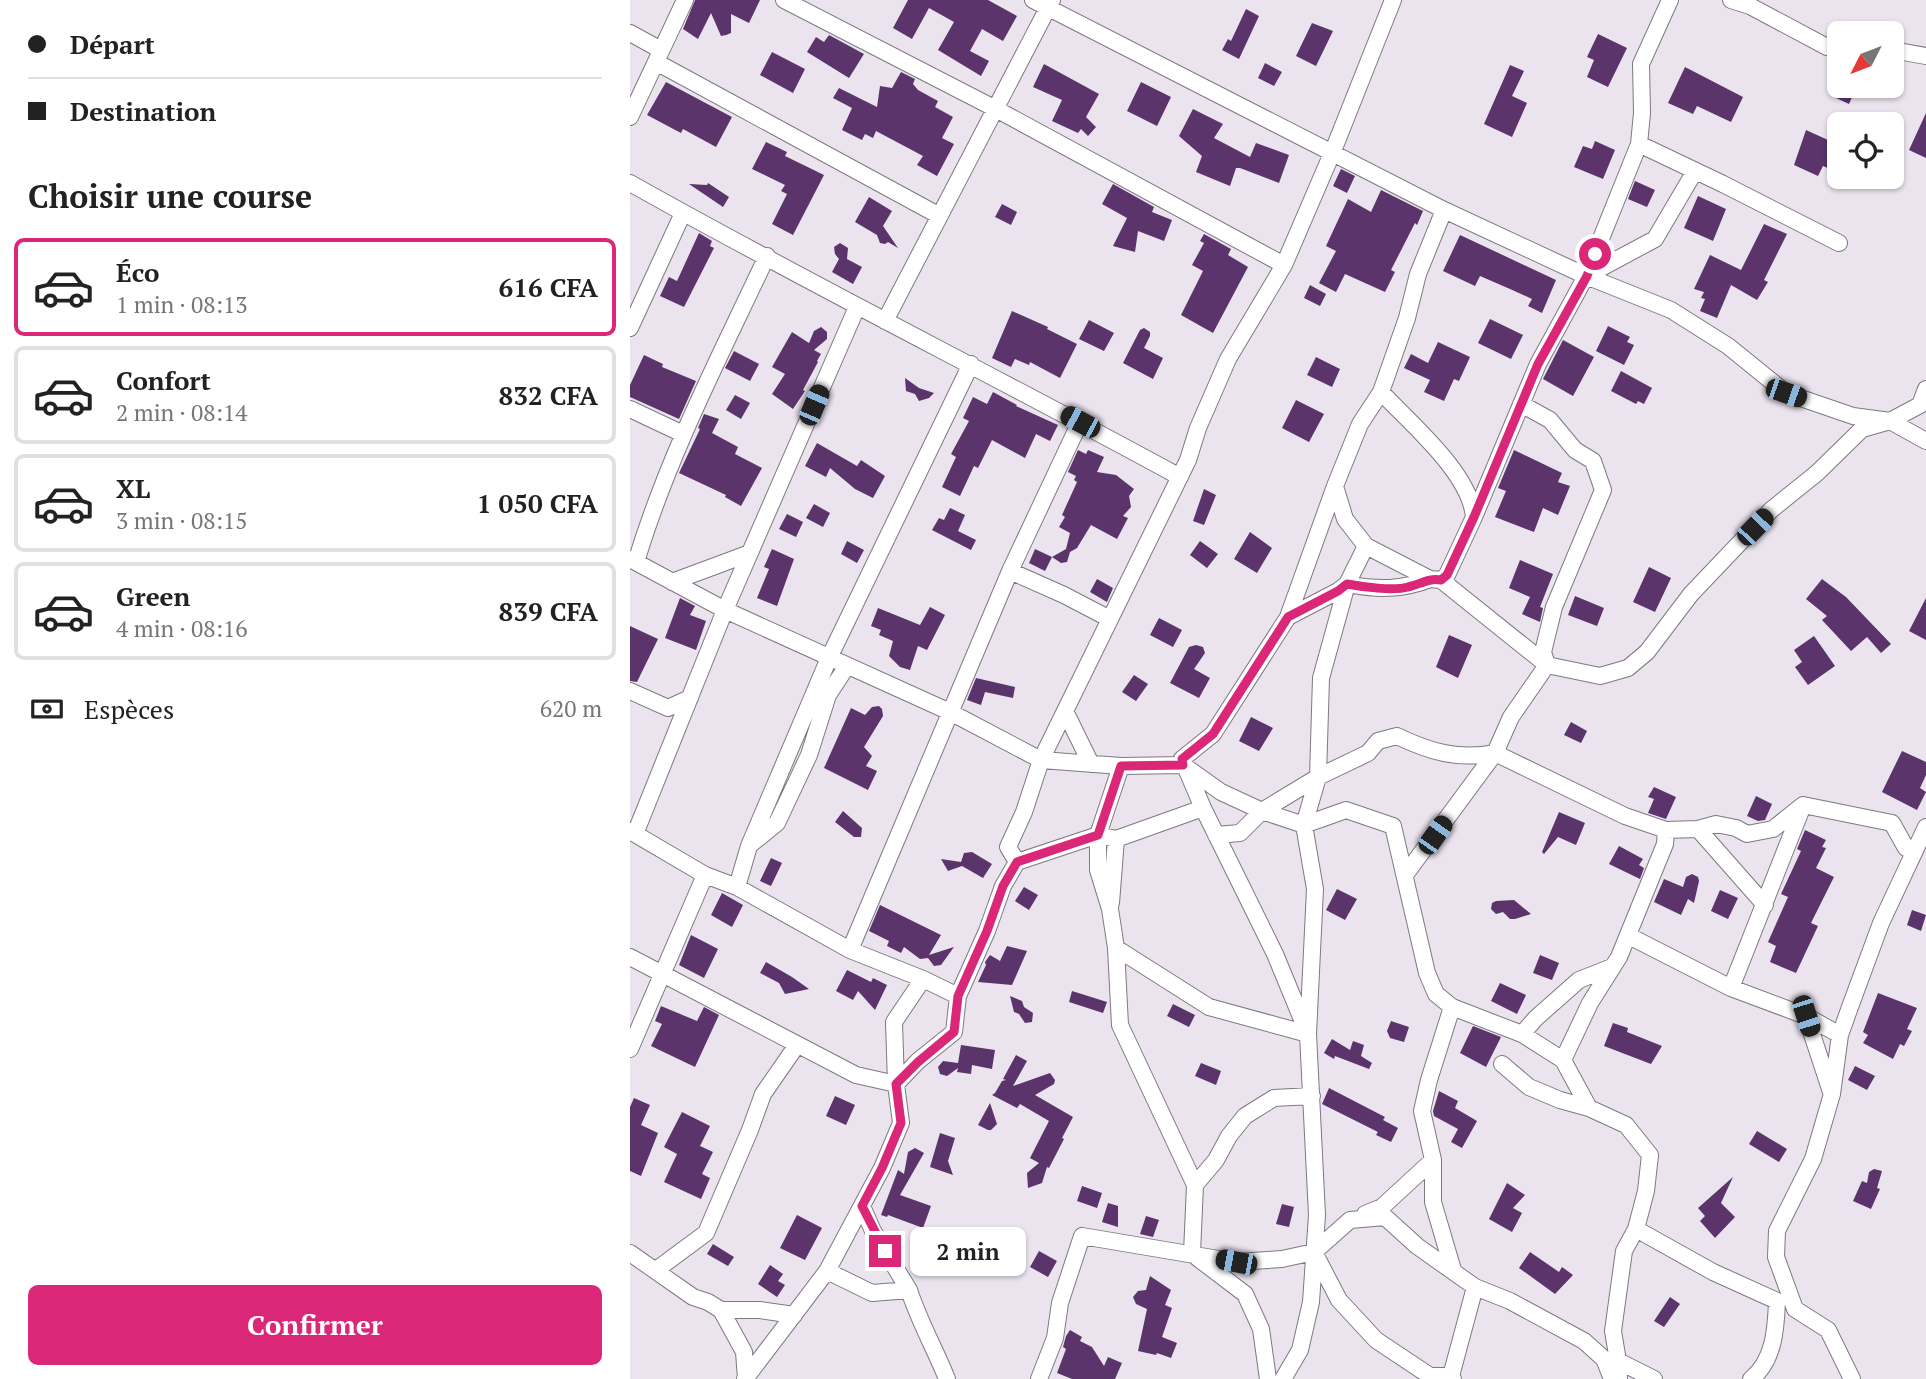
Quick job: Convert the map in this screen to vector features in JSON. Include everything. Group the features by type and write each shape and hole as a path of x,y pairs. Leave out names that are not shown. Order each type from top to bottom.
{"street":[{"path":"632,112 685,0"},
{"path":"784,0 994,108 1284,265"},
{"path":"1017,862 1008,847 1024,812 1041,760 1180,477 1228,359 1284,265 1393,0"},
{"path":"1288,617 1347,584 1368,588 1406,588 1447,575 1538,364 1587,276 1639,145 1642,113 1641,64 1670,0"},
{"path":"1731,0 1750,6 1827,47"},
{"path":"884,321 994,108 1044,3 1444,210 1587,276 1671,310 1728,346 1786,393 1853,416 1889,421 1926,440"},
{"path":"630,33 658,56 938,215"},
{"path":"1904,52 1926,56"},
{"path":"630,85 632,112"},
{"path":"1639,145 1839,243"},
{"path":"1587,276 1655,239 1696,171"},
{"path":"630,183 857,307 971,364 1180,477"},
{"path":"1308,1034 1275,954 1203,808 1182,759 1213,734 1288,617 1360,424 1381,392 1407,318 1418,274 1444,210"},
{"path":"630,328 683,213"},
{"path":"767,256 683,434 633,561 725,610 950,712 1041,760 1121,766 1183,765 1221,792 1262,811 1304,825 1346,810 1393,826 1427,973 1436,994 1452,1007 1522,1034 1563,1060 1589,1108"},
{"path":"857,307 725,610 632,833 705,875 737,887 850,950 958,996"},
{"path":"737,887 749,846 829,658 971,364"},
{"path":"1335,486 1345,519 1366,547 1436,579 1547,665 1600,676 1628,668 1647,652 1691,594 1772,510 1817,473 1862,429 1889,421 1920,405 1926,389"},
{"path":"1381,392 1438,449 1473,503 1474,517"},
{"path":"1521,404 1550,420 1575,450 1593,461 1603,490 1555,607 1543,652 1547,665"},
{"path":"630,409 683,434"},
{"path":"850,950 1010,571 1080,422"},
{"path":"1283,1379 1300,1350 1311,1302 1317,1215 1308,1034 1315,889 1304,825 1318,777 1321,678 1347,584 1366,547"},
{"path":"673,582 750,553"},
{"path":"1010,571 1110,619"},
{"path":"1405,875 1495,753 1511,717 1547,665"},
{"path":"749,846 777,823 809,755 828,695 847,666"},
{"path":"630,691 668,708 690,698"},
{"path":"1065,712 1091,764"},
{"path":"1216,835 1240,833 1262,811 1318,777 1368,752 1378,741 1397,736 1421,748 1447,753 1473,757 1495,753 1625,816 1667,830 1699,829 1716,824 1736,828 1747,834 1773,829 1803,804"},
{"path":"1121,766 1098,835 1098,870 1110,909 1116,948 1120,1025 1195,1185 1192,1253"},
{"path":"1803,804 1892,823 1906,848"},
{"path":"1731,988 1803,804"},
{"path":"896,1084 954,1032 958,996 987,931 1003,886 1017,862 1098,835 1115,839 1203,808"},
{"path":"1796,1308 1776,1256 1777,1231 1813,1159 1832,1094 1840,1035 1881,923 1926,827"},
{"path":"1699,829 1765,905"},
{"path":"1563,1060 1590,1003 1629,936 1665,844 1667,830"},
{"path":"1110,909 1115,839"},
{"path":"630,1049 664,976 705,875"},
{"path":"1629,936 1731,988 1806,1016 1840,1035"},
{"path":"1116,948 1209,1007 1308,1034"},
{"path":"630,957 856,1075 896,1084"},
{"path":"1522,1034 1579,980 1612,967"},
{"path":"745,1378 827,1271 882,1168 901,1123 896,1084 894,1022 923,979"},
{"path":"1452,1007 1422,1111 1433,1160 1433,1202 1453,1270"},
{"path":"1806,1016 1832,1094"},
{"path":"656,1270 706,1233 763,1094 797,1045"},
{"path":"1503,1064 1529,1087 1589,1108 1626,1125 1650,1155 1646,1191 1636,1229 1624,1251 1613,1331 1612,1379"},
{"path":"1195,1185 1216,1160 1229,1136 1245,1116 1274,1098 1312,1096"},
{"path":"1040,1379 1055,1338 1060,1303 1082,1236 1236,1262 1282,1259 1314,1252 1350,1220 1382,1207 1433,1160"},
{"path":"862,1206 873,1231 909,1290 947,1379"},
{"path":"1350,1220 1385,1217 1417,1246 1475,1287 1510,1300 1584,1341 1611,1360 1654,1379"},
{"path":"1636,1229 1713,1272 1796,1308 1828,1330 1852,1379"},
{"path":"1314,1252 1339,1300 1376,1340 1430,1376 1452,1377 1475,1287"},
{"path":"630,1253 693,1297 721,1310 744,1352 745,1378"},
{"path":"1192,1253 1245,1294 1261,1329 1268,1379"},
{"path":"827,1271 872,1293 909,1290"},
{"path":"1751,1379 1767,1363 1776,1324 1777,1301"},
{"path":"721,1310 760,1310 794,1315"},
{"path":"1611,1360 1619,1379"}],"building":[{"path":"695,0 760,0 749,23 731,14 731,33 726,35 721,36 711,13 698,39 683,29"},
{"path":"908,0 988,0 1017,16 1003,41 982,29 970,51 989,61 981,76 938,50 954,22 929,8 912,39 893,28"},
{"path":"1246,9 1259,16 1239,59 1222,50 1228,39 1231,41"},
{"path":"1312,23 1333,31 1316,66 1296,56"},
{"path":"1598,34 1627,48 1608,87 1587,77 1594,60 1587,57"},
{"path":"829,35 864,54 849,78 807,52 816,37 824,42"},
{"path":"772,52 805,69 793,93 760,75"},
{"path":"1265,63 1282,72 1274,86 1258,78"},
{"path":"1044,64 1099,94 1086,117 1096,127 1088,136 1081,129 1078,133 1052,121 1062,100 1033,87"},
{"path":"1510,65 1524,71 1512,96 1527,103 1512,137 1484,124"},
{"path":"1685,67 1743,97 1731,122 1697,106 1693,114 1668,103"},
{"path":"901,72 915,79 913,84 918,90 938,101 935,107 953,117 942,138 954,144 937,176 917,165 923,156 876,131 873,138 865,134 862,140 842,130 852,108 833,98 839,88 877,107 880,86 892,88"},
{"path":"666,82 732,117 716,147 683,129 681,133 647,115"},
{"path":"1141,82 1171,97 1157,126 1127,111"},
{"path":"1836,98 1852,98 1849,104"},
{"path":"1193,109 1223,124 1214,138 1250,157 1256,143 1289,155 1279,183 1240,168 1236,168 1230,186 1196,172 1202,156 1179,136"},
{"path":"1926,113 1926,158 1909,150"},
{"path":"1806,130 1827,140 1827,168 1823,166 1818,176 1794,165"},
{"path":"1595,141 1615,150 1603,179 1574,167 1583,146 1592,149"},
{"path":"766,142 787,152 785,156 824,175 793,235 772,224 787,194 781,191 785,185 752,169"},
{"path":"1341,169 1355,176 1347,193 1333,186"},
{"path":"1635,181 1655,190 1647,207 1628,199"},
{"path":"708,183 729,197 723,207 689,184"},
{"path":"1113,184 1154,207 1152,212 1172,220 1164,241 1138,231 1135,252 1113,246 1127,218 1102,204"},
{"path":"1381,190 1423,211 1391,270 1395,272 1385,292 1345,274 1336,292 1319,283 1336,251 1326,246 1348,199 1371,212"},
{"path":"1698,196 1726,209 1713,241 1684,228"},
{"path":"869,197 892,211 883,226 898,248 888,242 880,243 877,235 855,222"},
{"path":"1002,204 1017,212 1011,225 995,217"},
{"path":"1764,224 1787,234 1764,280 1768,282 1757,300 1731,285 1717,318 1700,311 1705,299 1701,298 1704,292 1694,289 1710,255 1741,270"},
{"path":"699,233 712,241 710,246 714,248 684,307 660,296 669,277 677,281"},
{"path":"1204,234 1231,249 1228,255 1248,267 1213,333 1181,315 1203,271 1192,265 1204,243 1200,241"},
{"path":"1460,235 1556,280 1542,313 1528,306 1532,299 1480,276 1475,286 1443,271"},
{"path":"840,243 848,248 847,259 862,267 853,284 832,272 839,259 834,247"},
{"path":"1310,285 1326,294 1320,306 1304,298"},
{"path":"1012,311 1077,344 1060,378 1030,362 1029,365 1015,359 1011,367 992,358"},
{"path":"1490,319 1523,335 1511,359 1478,343"},
{"path":"1089,320 1114,333 1104,351 1079,339"},
{"path":"1608,326 1630,337 1627,342 1634,345 1624,365 1596,351"},
{"path":"821,327 827,332 827,339 814,350 821,354 803,390 805,391 793,409 772,394 785,374 772,367 792,332 809,343 814,331"},
{"path":"1144,328 1150,332 1150,336 1144,348 1163,358 1153,379 1123,363 1140,330"},
{"path":"1563,340 1594,357 1573,396 1543,379"},
{"path":"1438,342 1470,357 1459,381 1454,379 1444,401 1424,392 1430,380 1404,368 1411,354 1428,363"},
{"path":"734,351 759,364 750,381 725,368"},
{"path":"644,355 663,364 662,367 696,381 679,419 630,397 630,385"},
{"path":"1316,357 1340,369 1332,387 1307,375"},
{"path":"1621,371 1652,388 1644,404 1638,401 1636,404 1611,391"},
{"path":"905,378 919,388 934,393 919,401 915,394 906,391"},
{"path":"993,392 1058,425 1050,441 1036,434 1025,458 992,440 978,468 974,466 960,496 942,487 956,457 951,454 969,421 963,418 973,397 987,404"},
{"path":"735,395 750,403 741,419 726,410"},
{"path":"1296,400 1324,414 1309,442 1282,428"},
{"path":"704,414 719,419 712,433 738,447 735,454 762,468 741,506 725,497 726,495 679,473 700,429 698,428"},
{"path":"817,443 857,466 861,460 885,476 873,498 855,489 830,468 826,477 805,466"},
{"path":"1078,450 1086,454 1088,450 1104,457 1097,472 1116,475 1134,489 1129,496 1131,507 1123,516 1128,518 1117,539 1091,525 1077,548 1070,552 1067,562 1061,563 1052,557 1066,549 1070,533 1059,527 1077,482 1074,480 1076,476 1068,472"},
{"path":"1514,450 1562,473 1558,482 1570,486 1558,515 1543,508 1534,532 1495,517 1506,491 1498,488"},
{"path":"1204,489 1216,495 1204,525 1193,521"},
{"path":"814,504 830,513 823,527 806,518"},
{"path":"950,508 965,515 958,531 976,540 971,550 932,530 939,518 944,520"},
{"path":"787,514 803,522 796,537 779,529"},
{"path":"1250,532 1272,548 1257,573 1234,559"},
{"path":"847,541 864,550 857,563 841,554"},
{"path":"1200,541 1218,554 1207,568 1190,555"},
{"path":"772,549 794,559 777,606 757,598 769,569 764,567"},
{"path":"1035,549 1052,557 1045,571 1029,563"},
{"path":"1520,560 1553,574 1540,607 1543,608 1540,622 1522,614 1530,597 1509,588"},
{"path":"1649,567 1671,578 1655,612 1633,602"},
{"path":"1097,579 1113,588 1107,602 1090,592"},
{"path":"1822,579 1846,597 1891,644 1881,653 1867,637 1851,651 1822,620 1827,616 1806,599"},
{"path":"1575,596 1604,608 1597,626 1568,615"},
{"path":"680,598 695,606 690,615 706,621 696,650 665,638"},
{"path":"1926,598 1926,640 1909,631"},
{"path":"930,607 945,615 927,650 918,646 910,670 900,667 889,656 893,641 879,635 881,630 871,626 878,608 920,625"},
{"path":"1159,618 1182,630 1173,647 1150,635"},
{"path":"630,626 658,639 637,682 630,681"},
{"path":"1449,635 1472,645 1458,678 1436,667"},
{"path":"1814,636 1835,666 1808,685 1795,667 1802,662 1794,650"},
{"path":"1189,647 1203,647 1205,653 1194,669 1210,678 1199,698 1170,683"},
{"path":"1134,675 1148,684 1136,701 1122,692"},
{"path":"976,678 1015,687 1013,698 985,692 981,705 967,700"},
{"path":"879,706 883,716 864,747 872,756 866,766 877,771 868,790 824,768 851,708 865,715 872,707"},
{"path":"1251,717 1273,728 1259,751 1239,741"},
{"path":"1571,722 1587,731 1581,743 1564,735"},
{"path":"1902,751 1926,762 1926,775 1920,788 1926,792 1917,810 1882,792"},
{"path":"1654,787 1676,797 1666,819 1648,813 1654,799 1648,797"},
{"path":"1756,796 1772,804 1765,820 1758,821 1747,816"},
{"path":"843,811 862,828 861,837 854,837 835,822"},
{"path":"1559,812 1585,823 1576,845 1558,837 1544,854 1542,852"},
{"path":"1805,830 1826,840 1822,847 1826,848 1816,868 1834,877 1811,923 1818,926 1796,973 1770,962 1776,946 1768,942 1788,897 1781,894 1801,851 1797,849"},
{"path":"1619,846 1643,859 1639,865 1644,868 1640,879 1609,864"},
{"path":"972,852 992,864 983,878 962,866 948,871 941,859 961,862 964,853"},
{"path":"771,858 782,863 771,886 760,881"},
{"path":"1692,874 1698,877 1699,881 1694,903 1688,899 1681,915 1654,902 1664,879 1683,887 1686,877"},
{"path":"1024,887 1038,895 1029,910 1015,901"},
{"path":"1337,889 1357,899 1345,920 1326,910"},
{"path":"1720,890 1738,898 1728,919 1711,911"},
{"path":"722,893 743,905 732,927 711,915"},
{"path":"1514,900 1531,914 1510,919 1503,912 1496,914 1491,909 1492,903 1496,901"},
{"path":"880,905 941,935 929,955 954,947 941,965 934,966 928,958 920,959 904,947 901,953 887,946 889,941 869,931"},
{"path":"1912,910 1926,915 1921,931 1907,925"},
{"path":"691,935 718,949 704,978 679,965"},
{"path":"1007,946 1027,951 1012,985 978,982 990,955 1000,961"},
{"path":"1540,955 1559,963 1552,980 1533,973"},
{"path":"766,962 809,989 785,994 779,983 760,973"},
{"path":"847,970 871,982 873,978 887,985 875,1010 858,991 853,1000 836,991"},
{"path":"1500,983 1526,995 1517,1014 1491,1001"},
{"path":"1072,991 1107,1002 1103,1013 1069,1002"},
{"path":"1878,993 1917,1008 1907,1029 1912,1031 1904,1046 1900,1044 1893,1059 1863,1043 1868,1035 1863,1032"},
{"path":"1010,996 1022,1001 1024,1007 1033,1013 1032,1022 1025,1023 1019,1014 1014,1012"},
{"path":"1173,1004 1195,1015 1189,1027 1167,1016"},
{"path":"661,1006 697,1021 704,1007 719,1015 695,1067 651,1046 662,1024 655,1021"},
{"path":"1391,1021 1409,1027 1404,1042 1390,1038 1387,1031"},
{"path":"1613,1023 1628,1028 1627,1032 1662,1046 1651,1064 1604,1046"},
{"path":"1473,1026 1501,1037 1486,1067 1460,1053"},
{"path":"1332,1039 1350,1050 1353,1041 1364,1045 1361,1056 1372,1063 1369,1069 1335,1056 1334,1059 1324,1053"},
{"path":"961,1045 995,1050 992,1069 972,1065 971,1074 957,1072 958,1068 947,1076 940,1074 938,1067 943,1061 958,1063"},
{"path":"1016,1055 1027,1061 1013,1086 1050,1073 1055,1080 1054,1084 1035,1095 1073,1117 1049,1168 1047,1167 1042,1183 1028,1188 1027,1173 1039,1163 1030,1158 1049,1121 1020,1104 1017,1108 992,1095 1002,1081 1006,1080 1003,1079"},
{"path":"1201,1063 1221,1071 1216,1085 1195,1076"},
{"path":"1855,1066 1875,1076 1867,1090 1848,1080"},
{"path":"1329,1088 1385,1117 1383,1120 1398,1128 1391,1142 1376,1135 1378,1132 1322,1104"},
{"path":"1439,1091 1458,1101 1455,1108 1477,1121 1462,1148 1451,1142 1458,1129 1434,1116"},
{"path":"835,1096 855,1105 846,1125 826,1116"},
{"path":"634,1098 650,1105 641,1125 658,1133 641,1176 630,1171 630,1107"},
{"path":"990,1103 997,1124 988,1130 978,1125"},
{"path":"682,1112 710,1126 700,1146 713,1152 702,1174 710,1178 701,1199 664,1182 677,1154 664,1147"},
{"path":"1757,1131 1787,1149 1779,1162 1749,1144"},
{"path":"940,1133 955,1138 948,1161 953,1175 930,1167"},
{"path":"915,1148 924,1153 900,1195 931,1206 923,1228 881,1215 898,1170 904,1174 908,1152"},
{"path":"1874,1169 1882,1171 1877,1188 1880,1189 1871,1209 1853,1201 1862,1181 1867,1183 1869,1172"},
{"path":"1733,1177 1721,1203 1735,1217 1715,1238 1700,1221 1705,1216 1698,1208"},
{"path":"1507,1183 1525,1195 1513,1208 1522,1213 1512,1232 1489,1219"},
{"path":"1082,1186 1102,1193 1097,1208 1077,1201"},
{"path":"1108,1203 1118,1206 1118,1227 1102,1222"},
{"path":"1282,1204 1294,1207 1289,1227 1276,1224"},
{"path":"797,1215 822,1228 805,1260 780,1248"},
{"path":"1146,1216 1159,1220 1153,1237 1140,1234"},
{"path":"713,1244 734,1257 728,1266 707,1254"},
{"path":"1039,1251 1057,1261 1048,1277 1030,1267"},
{"path":"1530,1252 1559,1272 1562,1267 1573,1275 1555,1294 1519,1268"},
{"path":"770,1265 783,1274 778,1281 785,1285 777,1297 758,1284"},
{"path":"1150,1276 1171,1290 1165,1305 1172,1308 1162,1337 1177,1343 1171,1358 1138,1351 1147,1309 1136,1304 1133,1297 1138,1291 1146,1290"},
{"path":"1670,1297 1680,1304 1664,1327 1654,1321"},
{"path":"1070,1330 1082,1337 1080,1341 1092,1347 1104,1366 1108,1357 1122,1363 1115,1379 1072,1379 1057,1373"}],"route":[{"path":"885,1251 862,1206 901,1123 896,1084 954,1032 958,996 987,931 1003,886 1017,862 1098,835 1121,766 1183,765 1182,759 1213,734 1288,617 1347,584 1368,588 1406,588 1430,579 1441,580 1447,575 1538,364 1587,276 1595,254"}]}
